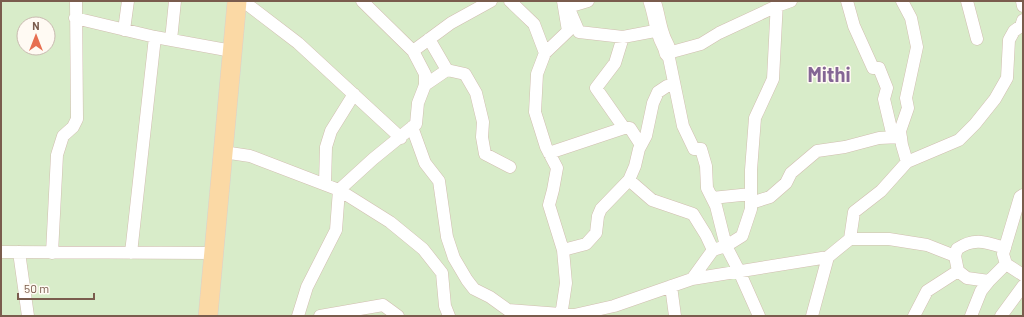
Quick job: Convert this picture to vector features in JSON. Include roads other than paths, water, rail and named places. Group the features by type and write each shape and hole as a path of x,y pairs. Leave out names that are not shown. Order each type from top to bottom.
{"main road":[{"path":"208,316 237,1"}],"street":[{"path":"52,253 57,155 63,136 73,126 77,119 76,1"},
{"path":"124,30 128,1"},
{"path":"171,40 175,1"},
{"path":"243,1 298,43 400,138"},
{"path":"298,316 307,287 336,230 339,190 373,159 416,124 418,104 425,85 425,74 413,51 362,1"},
{"path":"413,51 451,23 491,1"},
{"path":"510,1 534,24 545,53"},
{"path":"565,5 588,1"},
{"path":"652,1 661,36 668,47 674,86 683,126 694,149 701,149 706,166 707,188 716,206 726,246 759,316"},
{"path":"668,53 701,44 777,4 791,1"},
{"path":"847,1 854,26 873,68 879,68 887,88 884,99 907,162"},
{"path":"897,137 908,108 906,98 917,47 911,18 902,1"},
{"path":"967,1 977,39"},
{"path":"1022,1 1023,6"},
{"path":"692,279 713,250 726,246 742,236 752,209 751,170 755,118 773,80 777,4"},
{"path":"561,315 566,283 563,250 549,205 557,168 549,153 535,112 537,74 545,53 568,31 565,5"},
{"path":"565,5 579,32 623,37 660,30"},
{"path":"76,18 155,37 232,51"},
{"path":"850,239 854,212 881,191 907,162 959,140 975,124 995,99 1007,78 1009,40 1019,33 1023,20"},
{"path":"131,253 155,37"},
{"path":"623,37 615,63 596,88 624,128"},
{"path":"429,39 447,70"},
{"path":"425,85 447,70 465,74 476,93 483,122 482,137 485,154 510,167"},
{"path":"563,250 586,244 596,233 598,216 601,209 630,180 641,145 646,136 653,103 658,92 667,86 674,86"},
{"path":"325,184 326,147 331,131 354,94"},
{"path":"412,127 425,163 439,180 447,237 454,258 466,280 474,289 490,297 503,313 574,316 588,314 692,279 828,257 850,239 889,239 927,245 955,256"},
{"path":"549,153 624,128 630,128 641,145"},
{"path":"712,198 752,199 770,197 786,183 791,173 817,151 845,147 879,138 897,137"},
{"path":"223,152 250,156 325,184 339,190 390,222 423,249 442,273 445,306 449,316"},
{"path":"630,180 652,200 693,214 706,234 713,250"},
{"path":"1023,195 1020,197 1003,254 1006,264 1023,276"},
{"path":"989,281 967,278 958,271 955,256 957,249 965,243 981,241 1005,248"},
{"path":"1,252 214,253"},
{"path":"19,252 28,316"},
{"path":"812,316 828,257"},
{"path":"971,316 981,291 1006,264"},
{"path":"914,316 927,291 958,271"},
{"path":"671,286 676,316"},
{"path":"1000,316 1023,286"},
{"path":"320,316 384,305 398,316"}],"district":[{"name":"Mithi","path":"829,75"}]}
